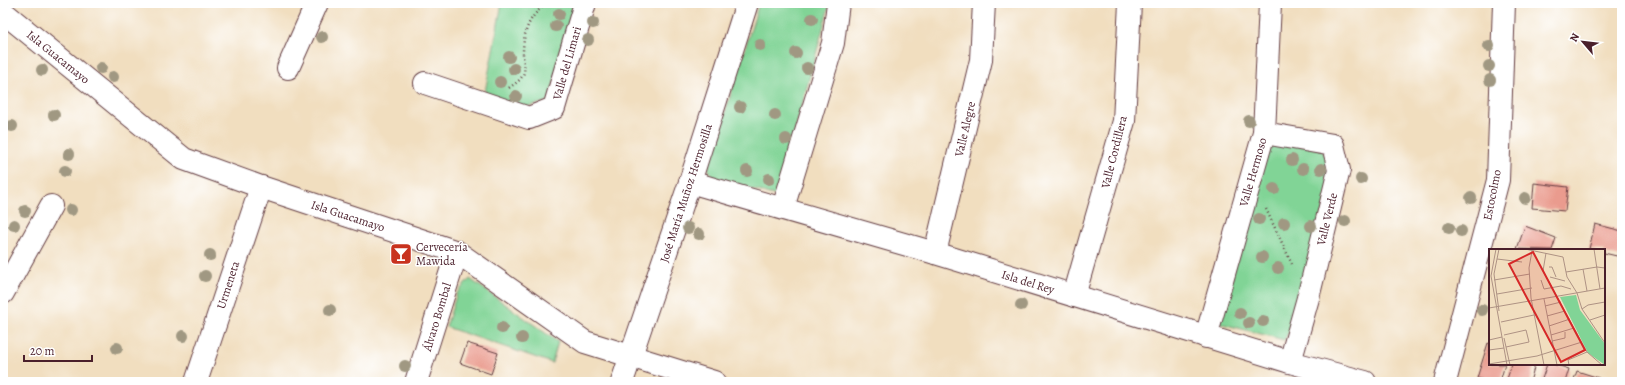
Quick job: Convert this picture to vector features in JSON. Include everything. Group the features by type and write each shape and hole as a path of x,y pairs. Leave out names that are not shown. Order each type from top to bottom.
{"street":[{"path":"288,68 317,3"},
{"name":"Valle del Limari","path":"425,83 529,118 554,108 585,3"},
{"name":"José María Muñoz Hermosilla","path":"622,382 690,182 747,3"},
{"path":"783,208 833,42 838,3"},
{"name":"Valle Alegre","path":"935,253 981,60 984,3"},
{"name":"Valle Cordillera","path":"1074,296 1124,121 1130,3"},
{"name":"Valle Hermoso","path":"1206,337 1264,132 1270,3"},
{"name":"Estocolmo","path":"1445,382 1498,180 1504,3"},
{"name":"Isla Guacamayo","path":"3,12 184,159 261,187 457,252 585,342 631,358 714,382"},
{"name":"Valle Verde","path":"1264,132 1333,145 1339,170 1308,298 1290,362"},
{"name":"Isla del Rey","path":"690,182 935,253 1290,362 1365,382"},
{"name":"Urmeneta","path":"196,382 261,187"},
{"path":"3,293 51,206"},
{"name":"Álvaro Bombal","path":"416,382 457,252"}],"path":[{"path":"498,107 500,101 510,87 518,82 523,74 524,42 527,27 531,18 541,7 549,3"},
{"path":"1251,178 1308,298"}],"green space":[{"path":"502,3 575,3 549,101 523,108 484,97"},
{"path":"759,3 830,3 777,196 713,179 708,168"},
{"path":"1282,140 1322,150 1334,174 1290,330 1284,340 1219,323 1268,147"},
{"path":"470,279 558,342 552,363 446,327 457,293"}],"building":[{"path":"1534,183 1568,187 1565,211 1532,208"},
{"path":"1595,224 1622,231 1621,257 1605,253 1605,249 1589,249"},
{"path":"1525,226 1556,238 1552,249 1517,249"},
{"path":"467,343 498,353 491,374 460,363"},
{"path":"1488,343 1489,365 1505,365 1500,382 1490,382 1477,378"},
{"path":"1512,365 1535,365 1530,382 1506,382"},
{"path":"1547,365 1556,365 1569,369 1565,382 1541,382"},
{"path":"1577,371 1599,378 1597,382 1573,382"}],"place":[{"name":"Cervecería Mawida","path":"401,254"}]}
